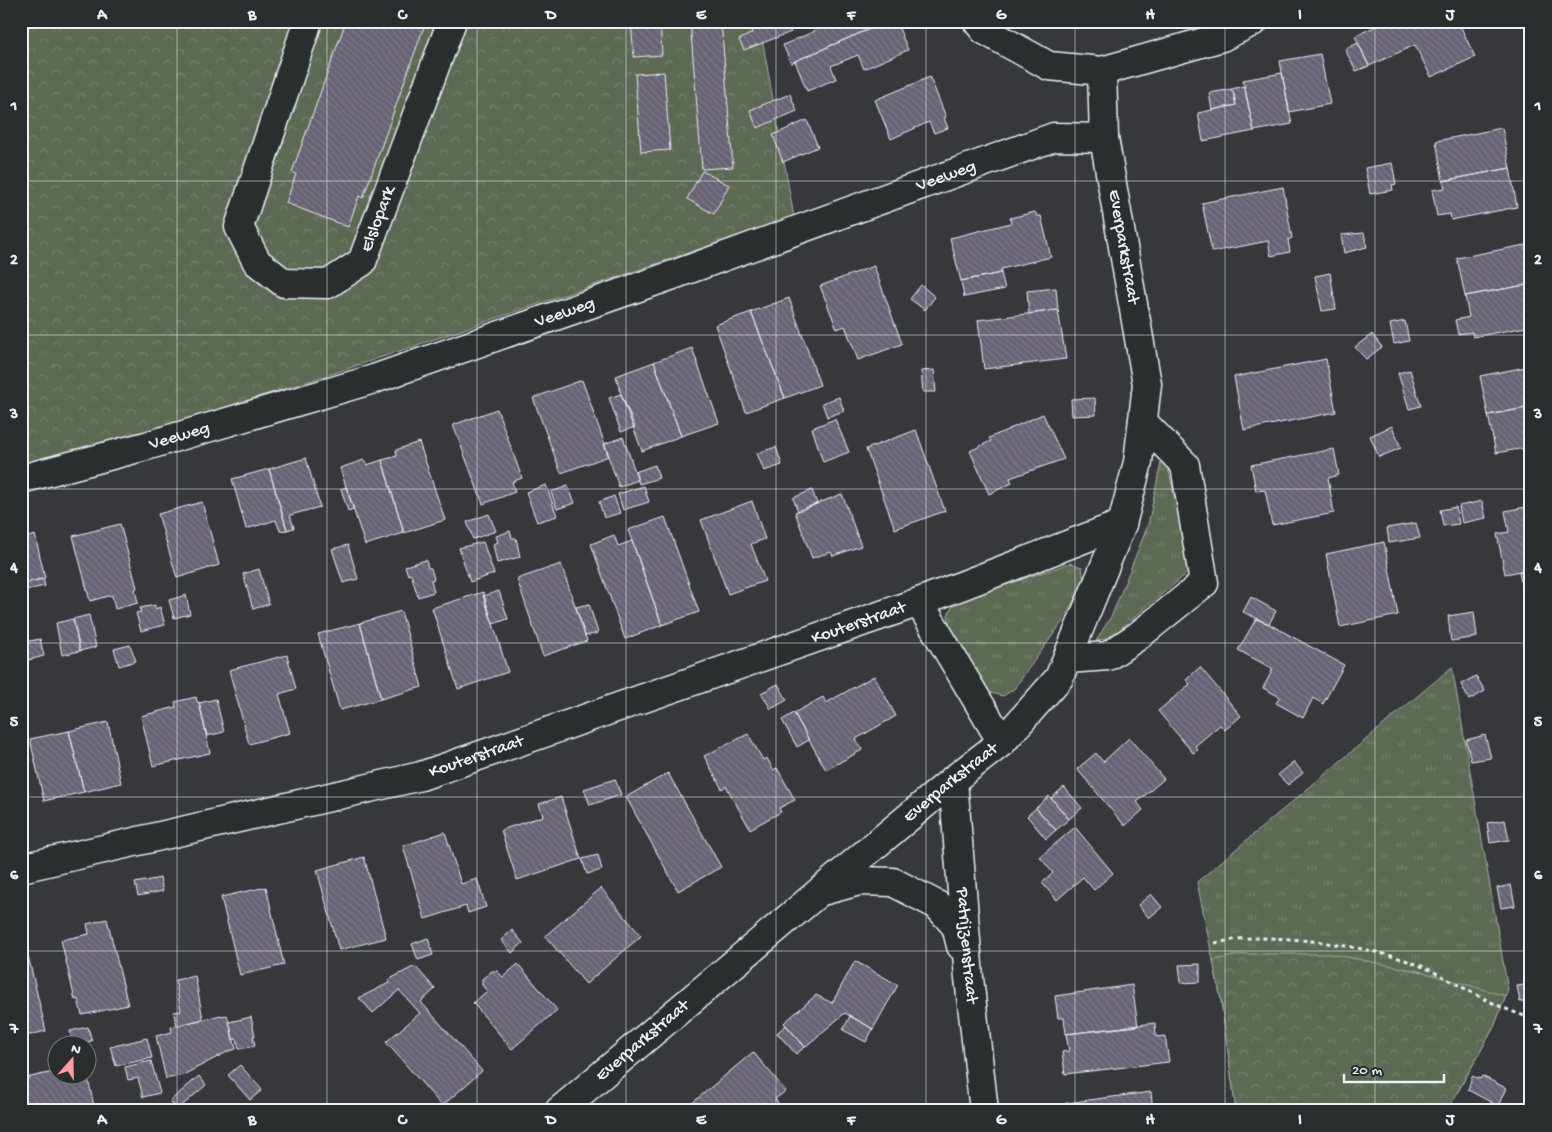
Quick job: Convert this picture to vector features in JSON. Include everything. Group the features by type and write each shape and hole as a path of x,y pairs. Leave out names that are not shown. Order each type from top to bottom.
{"street":[{"name":"Elslopark","path":"308,21 239,226 257,262 284,283 328,284 362,262 452,21"},
{"path":"977,21 984,30 1049,66 1102,71 1222,37 1254,21"},
{"name":"Everparkstraat","path":"559,1111 953,780 1002,742 1060,678 1122,524 1138,462 1147,384 1104,138 1102,71"},
{"name":"Veeweg","path":"21,479 146,446 374,379 673,275 1054,137 1104,138"},
{"path":"1067,658 1108,656 1138,636 1204,583 1185,465 1143,422"},
{"name":"Kouterstraat","path":"21,868 421,776 919,602 1122,524"},
{"name":"Kouterstraat","path":"919,602 1002,742"},
{"name":"Patrijzenstraat","path":"953,780 969,978 984,1111"},
{"name":"Everparkstraat","path":"818,893 859,881 893,882 937,905 956,926 969,978"}],"path":[{"path":"1215,943 1251,938 1298,940 1384,955 1426,969 1473,993 1531,1018"}],"green space":[{"path":"21,21 759,21 794,217 338,372 142,433 21,464"},
{"path":"1162,458 1168,467 1191,570 1111,637 1096,641 1112,615 1148,525"},
{"path":"1070,563 1082,567 1084,581 1065,618 1014,689 1003,696 987,692 950,630 948,615 954,603"},
{"path":"1452,667 1508,990 1494,1027 1447,1111 1236,1111 1221,1000 1197,882"},
{"path":"1245,954 1331,954 1423,972 1506,996 1494,1027 1447,1111 1236,1111 1221,1000 1213,960"}],"building":[{"path":"346,21 426,21 363,198 359,196 348,227 286,203 296,174 292,172"},
{"path":"631,21 660,21 662,55 634,57"},
{"path":"690,21 721,21 733,167 702,169"},
{"path":"766,21 786,21 791,32 744,50 739,40 752,33 750,28"},
{"path":"811,21 888,21 791,63 783,45 815,31"},
{"path":"888,21 896,21 908,50 864,69 858,55 831,66 836,79 807,91 795,61"},
{"path":"1387,21 1458,21 1475,57 1431,77 1415,45 1369,66 1355,36"},
{"path":"1358,43 1369,66 1356,71 1345,49"},
{"path":"1320,54 1330,104 1289,112 1280,61"},
{"path":"664,72 670,150 641,152 635,74"},
{"path":"1282,73 1292,124 1254,131 1243,80"},
{"path":"930,77 946,117 944,118 948,128 934,133 929,122 891,139 875,100"},
{"path":"1244,86 1254,131 1203,141 1198,113 1236,105 1233,91 1227,90"},
{"path":"1233,91 1236,105 1212,110 1209,93"},
{"path":"790,94 797,111 757,128 750,110"},
{"path":"807,120 818,147 783,162 773,135"},
{"path":"1502,128 1510,168 1443,181 1436,141"},
{"path":"1392,163 1396,184 1392,185 1393,190 1370,194 1365,168"},
{"path":"1510,168 1517,207 1451,220 1450,214 1437,216 1432,190 1445,188 1443,181"},
{"path":"702,171 729,185 714,214 687,199"},
{"path":"1283,187 1292,238 1288,240 1290,252 1271,256 1268,241 1212,252 1202,203"},
{"path":"1035,212 1037,216 1041,216 1051,257 1001,269 1001,273 961,281 950,238 1011,223 1010,218"},
{"path":"1364,233 1367,247 1344,253 1341,235"},
{"path":"1525,245 1531,284 1465,296 1457,258"},
{"path":"874,266 902,344 858,360 845,326 837,329 820,286"},
{"path":"1001,273 1005,289 964,297 961,281"},
{"path":"1330,273 1336,309 1322,311 1315,276"},
{"path":"1531,284 1531,326 1473,337 1472,332 1458,334 1455,320 1469,317 1465,296"},
{"path":"921,285 935,297 925,310 910,299"},
{"path":"1056,288 1058,310 1029,314 1027,291"},
{"path":"789,298 820,385 785,398 751,312"},
{"path":"1058,310 1066,359 984,369 978,320"},
{"path":"751,312 785,398 746,412 715,325"},
{"path":"1405,321 1409,341 1394,344 1390,324"},
{"path":"1372,334 1382,347 1366,359 1355,347"},
{"path":"692,348 719,423 681,436 654,362"},
{"path":"1326,359 1336,412 1244,430 1234,377"},
{"path":"654,362 681,436 642,451 616,376"},
{"path":"1531,366 1531,407 1488,415 1480,376"},
{"path":"934,370 936,392 923,392 921,371"},
{"path":"1410,370 1421,406 1409,409 1398,373"},
{"path":"582,380 609,456 561,473 533,398"},
{"path":"621,394 635,427 621,432 609,398"},
{"path":"839,397 844,411 827,417 822,403"},
{"path":"1095,398 1096,415 1072,416 1071,399"},
{"path":"1531,407 1531,447 1496,453 1488,415"},
{"path":"497,409 522,478 512,482 515,492 483,504 453,425"},
{"path":"1043,414 1064,459 1010,478 1012,483 989,494 970,451 991,441 989,438"},
{"path":"835,419 849,452 823,462 812,428"},
{"path":"1392,426 1401,448 1379,457 1370,436"},
{"path":"916,430 945,511 895,529 866,449"},
{"path":"623,437 638,480 619,487 604,444"},
{"path":"419,442 445,520 404,533 382,460 397,456 396,450"},
{"path":"776,447 782,465 764,471 757,453"},
{"path":"1334,449 1339,475 1328,478 1334,513 1272,525 1265,490 1256,491 1251,465"},
{"path":"306,458 320,507 290,515 294,528 287,530 269,469"},
{"path":"364,460 367,465 382,460 404,533 365,545 340,468"},
{"path":"655,465 659,478 639,484 635,472"},
{"path":"269,469 287,530 280,531 276,520 246,529 232,479"},
{"path":"546,485 557,516 537,522 526,492"},
{"path":"568,486 575,503 557,509 551,492"},
{"path":"644,486 649,502 623,510 618,494"},
{"path":"346,487 354,509 348,511 341,489"},
{"path":"812,490 817,504 798,511 793,498"},
{"path":"842,494 861,546 833,556 831,552 812,558 795,512"},
{"path":"614,496 620,513 604,518 599,502"},
{"path":"752,501 765,539 751,544 765,581 728,594 701,520"},
{"path":"1482,501 1486,518 1462,523 1459,506"},
{"path":"202,502 219,565 177,578 158,514"},
{"path":"1531,506 1531,569 1505,574 1497,534 1509,532 1505,511"},
{"path":"1456,507 1459,524 1443,526 1440,510"},
{"path":"489,514 496,531 473,539 467,522"},
{"path":"665,517 699,612 662,625 628,530"},
{"path":"1416,523 1420,538 1389,543 1387,528"},
{"path":"120,524 137,588 135,589 138,603 115,609 112,595 90,601 73,536"},
{"path":"510,531 512,538 516,538 520,557 497,563 493,544 498,542 496,536"},
{"path":"35,535 45,578 21,584 21,539"},
{"path":"614,535 618,546 632,541 662,625 625,639 591,544"},
{"path":"483,542 494,574 470,582 459,548"},
{"path":"1384,542 1398,615 1340,627 1326,554"},
{"path":"348,545 358,579 343,583 332,549"},
{"path":"426,560 428,568 431,568 434,579 431,580 434,592 418,597 411,574 408,575 405,566"},
{"path":"561,564 587,641 543,656 517,579"},
{"path":"259,569 269,604 253,609 243,574"},
{"path":"1531,569 1531,609 1526,610 1519,571"},
{"path":"43,579 45,586 21,591 21,584"},
{"path":"499,591 508,619 493,624 483,596"},
{"path":"483,592 508,672 458,689 432,608"},
{"path":"186,595 190,614 174,618 169,600"},
{"path":"1251,597 1276,611 1269,624 1243,612"},
{"path":"589,604 598,633 585,636 576,607"},
{"path":"155,605 155,609 160,607 165,625 141,631 136,613 141,612 140,608"},
{"path":"401,611 422,687 381,699 360,623"},
{"path":"1474,612 1477,637 1451,641 1448,616"},
{"path":"89,615 96,647 80,651 73,619"},
{"path":"73,619 80,651 62,655 56,623"},
{"path":"1256,619 1269,624 1344,665 1323,704 1313,698 1303,718 1276,703 1280,697 1263,688 1273,669 1238,650"},
{"path":"360,623 381,699 340,710 318,634"},
{"path":"40,639 44,656 28,660 24,642"},
{"path":"130,645 136,661 119,666 114,649"},
{"path":"287,655 296,689 279,694 290,733 249,744 229,670"},
{"path":"1200,667 1241,716 1225,730 1220,725 1195,746 1198,750 1193,753 1158,711 1190,684 1186,680"},
{"path":"23,673 26,685 21,686 21,674"},
{"path":"874,676 896,716 856,739 862,750 826,770 794,713 823,697 826,703"},
{"path":"1476,676 1485,691 1469,700 1461,684"},
{"path":"778,684 787,700 771,709 761,693"},
{"path":"196,697 197,702 199,702 210,753 153,766 141,716 176,707 175,702"},
{"path":"216,699 224,732 207,736 199,703"},
{"path":"794,713 809,740 797,747 782,720"},
{"path":"108,722 121,783 84,792 69,731"},
{"path":"69,731 84,792 44,801 30,739"},
{"path":"748,734 763,760 767,758 773,770 777,768 795,800 779,808 781,812 750,829 726,786 722,789 704,756"},
{"path":"1485,735 1491,758 1471,761 1466,740"},
{"path":"1129,738 1164,779 1137,802 1143,810 1125,826 1077,769 1096,753 1103,762"},
{"path":"1294,762 1303,773 1288,785 1278,775"},
{"path":"668,773 721,867 678,891 626,797"},
{"path":"615,779 621,795 590,805 584,789"},
{"path":"1064,787 1082,808 1069,819 1051,798"},
{"path":"1049,796 1069,819 1056,830 1036,808"},
{"path":"561,797 581,859 517,880 501,830 543,816 539,804"},
{"path":"1036,808 1056,830 1046,839 1027,816"},
{"path":"1505,820 1509,840 1490,843 1487,823"},
{"path":"1075,827 1113,873 1094,890 1083,877 1057,900 1042,883 1053,873 1040,857"},
{"path":"445,832 461,884 477,879 486,907 468,913 466,906 425,919 403,846"},
{"path":"598,855 602,870 587,874 582,859"},
{"path":"364,857 386,938 339,950 317,870"},
{"path":"160,878 163,891 138,896 135,883"},
{"path":"1511,885 1515,906 1501,908 1497,888"},
{"path":"266,887 284,965 240,975 221,897"},
{"path":"601,888 641,936 586,984 545,936"},
{"path":"1151,894 1162,907 1149,918 1138,905"},
{"path":"107,919 128,1005 82,1015 78,999 75,1000 61,940 89,934 87,924"},
{"path":"512,930 523,943 512,953 501,940"},
{"path":"428,938 433,955 418,960 412,944"},
{"path":"21,939 24,939 46,1031 21,1037"},
{"path":"855,961 898,985 873,1029 845,1013 805,1047 784,1023 816,995 832,1003"},
{"path":"518,964 557,1010 512,1049 473,1003 487,991 482,985 482,979 492,971 497,971 503,977"},
{"path":"1200,964 1200,982 1181,983 1179,965"},
{"path":"415,966 435,989 421,1002 482,1071 442,1106 386,1042 420,1013 399,990 373,1013 359,998 389,983 388,980"},
{"path":"195,976 203,1019 177,1026 174,1012 181,1011 175,980"},
{"path":"1531,984 1531,1001 1520,1002 1517,986"},
{"path":"1132,985 1138,1026 1066,1034 1064,1018 1058,1018 1055,996"},
{"path":"227,1015 236,1049 183,1075 166,1079 156,1036 172,1032 171,1027"},
{"path":"850,1016 873,1029 866,1042 843,1030"},
{"path":"251,1017 255,1046 239,1049 237,1039 233,1040 229,1022"},
{"path":"1155,1023 1156,1037 1165,1036 1169,1062 1065,1074 1062,1052 1069,1051 1066,1034"},
{"path":"786,1025 805,1047 796,1054 777,1033"},
{"path":"88,1027 90,1034 71,1034 70,1031"},
{"path":"24,1036 27,1046 21,1047 21,1037"},
{"path":"147,1038 152,1058 116,1066 110,1047"},
{"path":"753,1052 786,1091 775,1099 781,1107 777,1111 696,1111 691,1104"},
{"path":"151,1061 160,1093 143,1097 138,1078 128,1080 125,1067"},
{"path":"240,1065 262,1090 250,1100 228,1075"},
{"path":"48,1073 48,1084 89,1084 95,1111 21,1111 21,1079"},
{"path":"199,1076 206,1085 177,1110 170,1101"},
{"path":"1472,1076 1480,1079 1482,1076 1506,1088 1498,1106 1468,1090"},
{"path":"1151,1092 1153,1111 1067,1111 1066,1103"}]}
